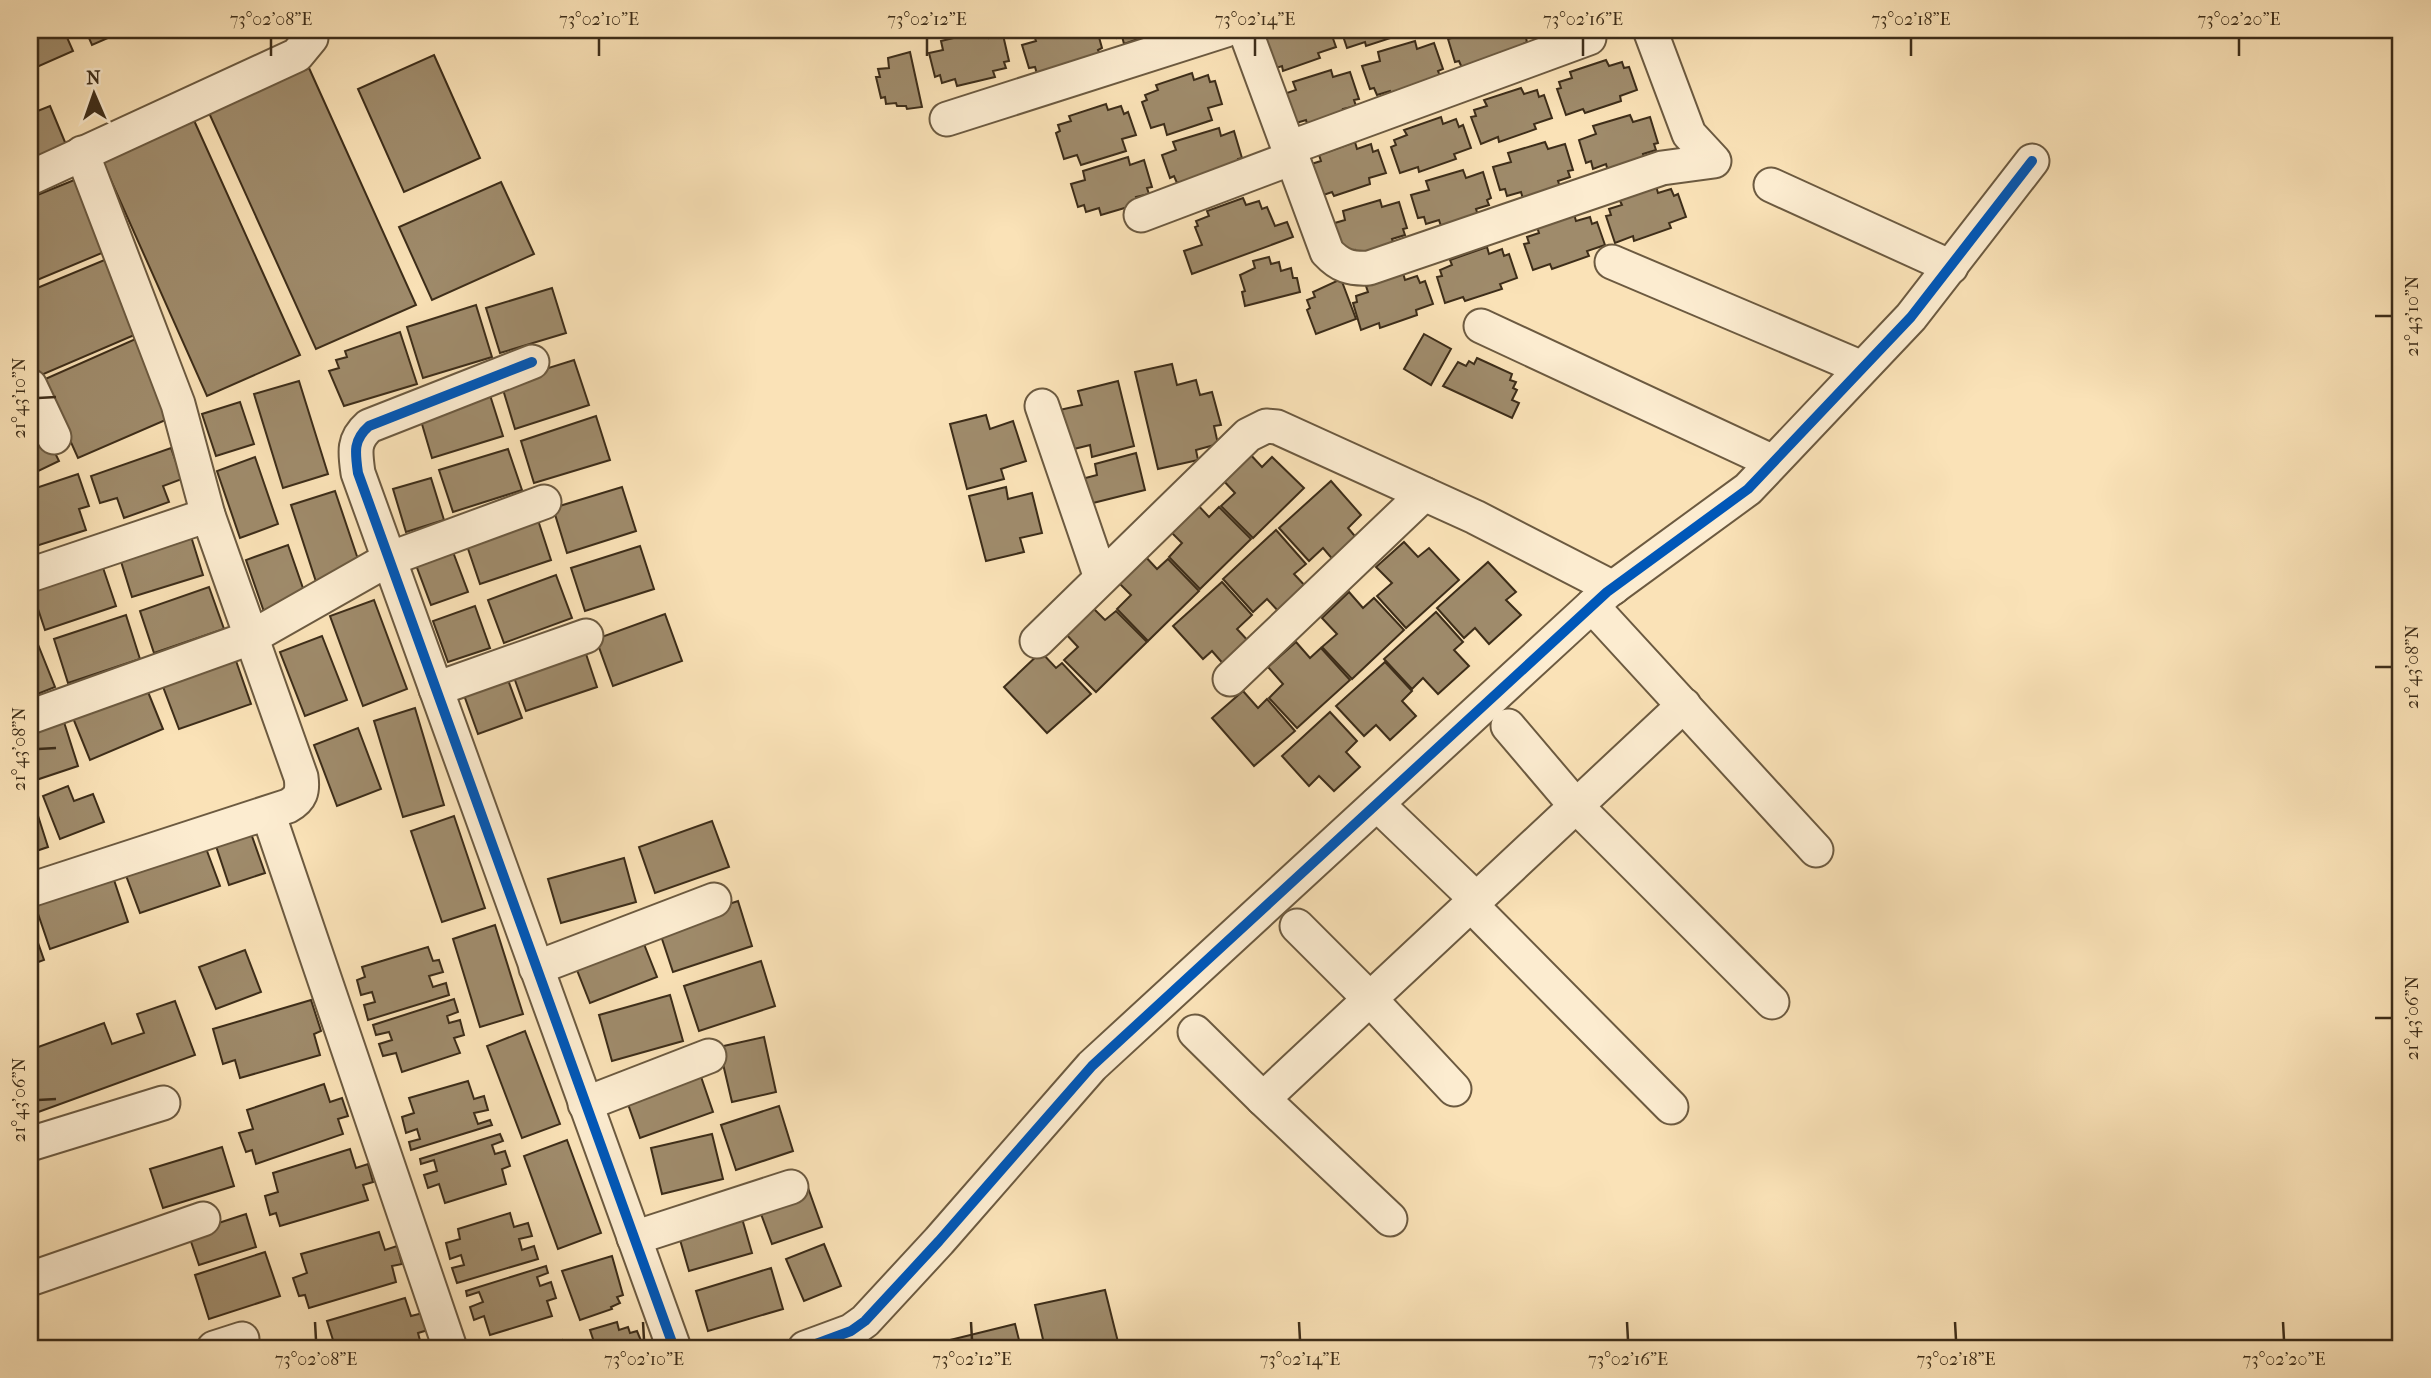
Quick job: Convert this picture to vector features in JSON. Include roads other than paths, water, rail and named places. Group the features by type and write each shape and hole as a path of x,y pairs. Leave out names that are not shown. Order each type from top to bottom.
{"street":[{"path":"30,177 297,55 311,38 311,30"},
{"path":"947,119 1226,30"},
{"path":"1245,30 1327,252 1338,264 1353,269 1369,268 1662,168 1714,161 1689,134 1650,30"},
{"path":"1141,215 1291,153 1589,38"},
{"path":"30,890 268,813 296,802 303,788 208,515 178,404 82,153"},
{"path":"805,1348 851,1331 862,1337 939,1241 1080,1077 1603,597 1748,489 1911,317 2032,161"},
{"path":"1771,185 1951,267"},
{"path":"1612,262 1862,368"},
{"path":"1481,326 1773,462"},
{"path":"532,362 369,426 358,436 354,450 358,473 674,1348"},
{"path":"30,386 54,437"},
{"path":"1042,406 1101,578"},
{"path":"1037,640 1248,435 1266,426 1278,427 1475,517 1603,597 1684,705 1816,850"},
{"path":"1230,679 1424,494"},
{"path":"30,717 250,638 389,559 544,502"},
{"path":"30,575 208,515"},
{"path":"436,689 586,636"},
{"path":"1262,1099 1684,705"},
{"path":"1508,726 1576,806 1772,1002"},
{"path":"1377,804 1671,1107"},
{"path":"268,813 450,1348"},
{"path":"537,968 714,900"},
{"path":"1297,926 1454,1089"},
{"path":"1195,1032 1390,1219"},
{"path":"586,1104 709,1056"},
{"path":"30,1144 163,1103"},
{"path":"634,1238 791,1187"},
{"path":"30,1279 203,1219"}]}
